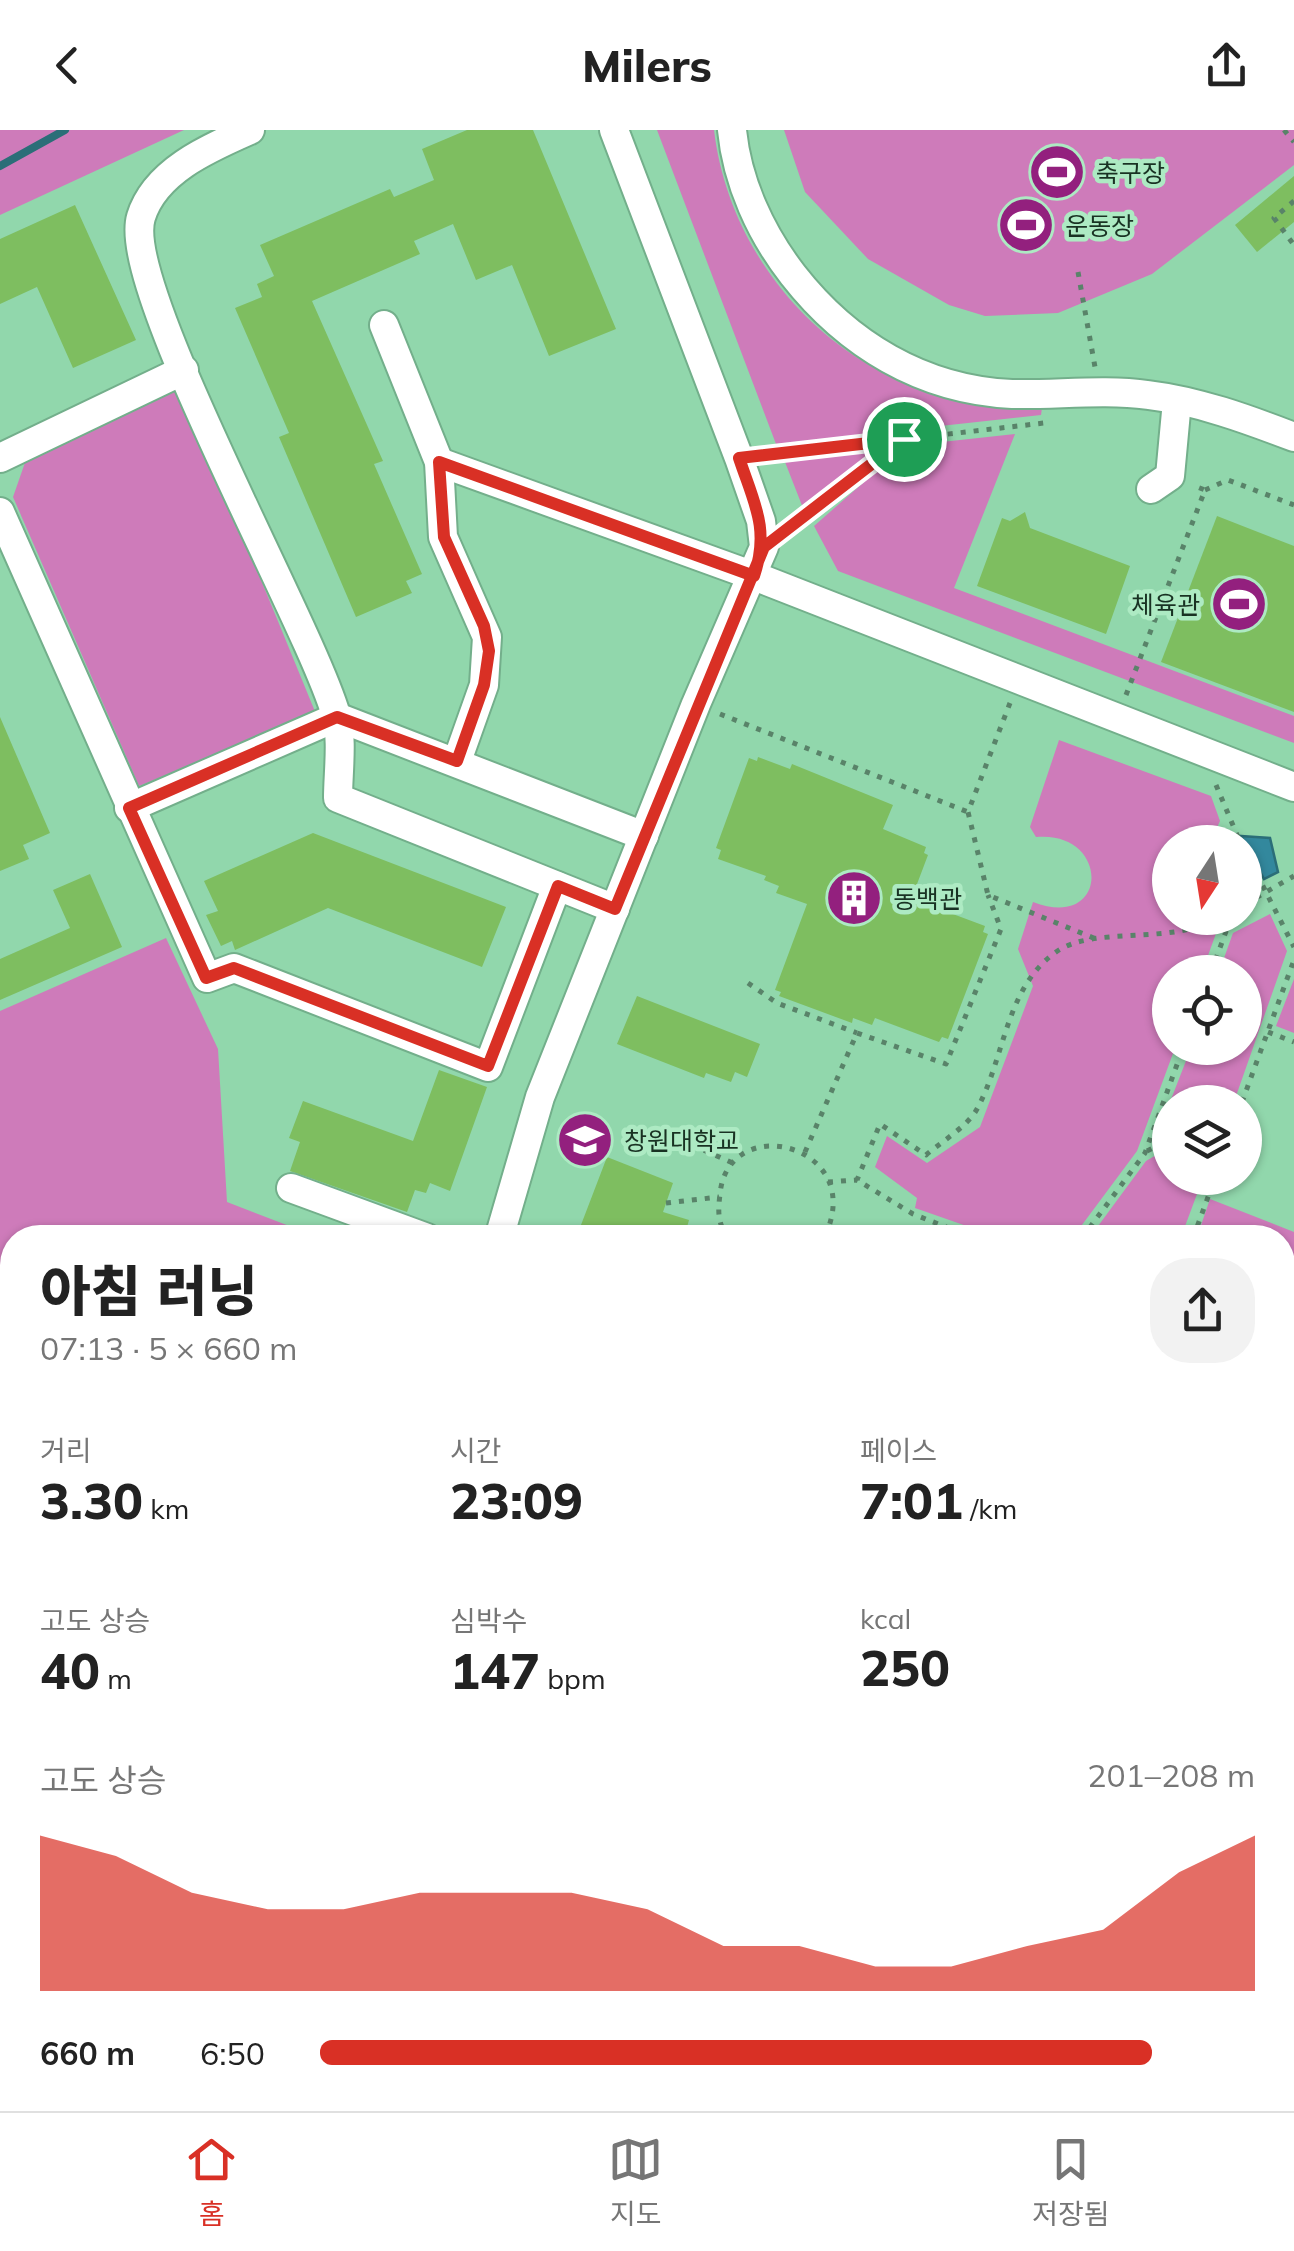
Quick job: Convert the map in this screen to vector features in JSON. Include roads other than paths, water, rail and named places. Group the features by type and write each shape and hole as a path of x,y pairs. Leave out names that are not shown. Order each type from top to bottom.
{"street":[{"path":"250,130 208,148 175,171 152,195 140,219 138,252 184,370 337,717 338,798 615,909"},
{"path":"503,1225 540,1098 696,704 764,547 760,521 739,458 614,130"},
{"path":"732,130 749,202 782,260 824,314 881,358 950,385 1007,394 1148,394 1232,414 1294,437"},
{"path":"384,326 439,462 444,537 484,626 489,651 484,685 457,761"},
{"path":"0,457 184,370"},
{"path":"1161,483 1177,401"},
{"path":"439,462 754,576 1294,787"},
{"path":"0,512 206,978 234,968 488,1066 558,886"},
{"path":"129,808 337,717 644,836"},
{"path":"291,1188 392,1225"}],"water":[{"path":"1262,837 1270,838 1278,872 1264,879"}],"waterway":[{"path":"0,166 65,130"}],"place":[{"name":"축구장","path":"1057,172"},
{"name":"운동장","path":"1026,225"},
{"name":"체육관","path":"1239,604"},
{"name":"동백관","path":"854,898"},
{"name":"창원대학교","path":"585,1140"}]}
